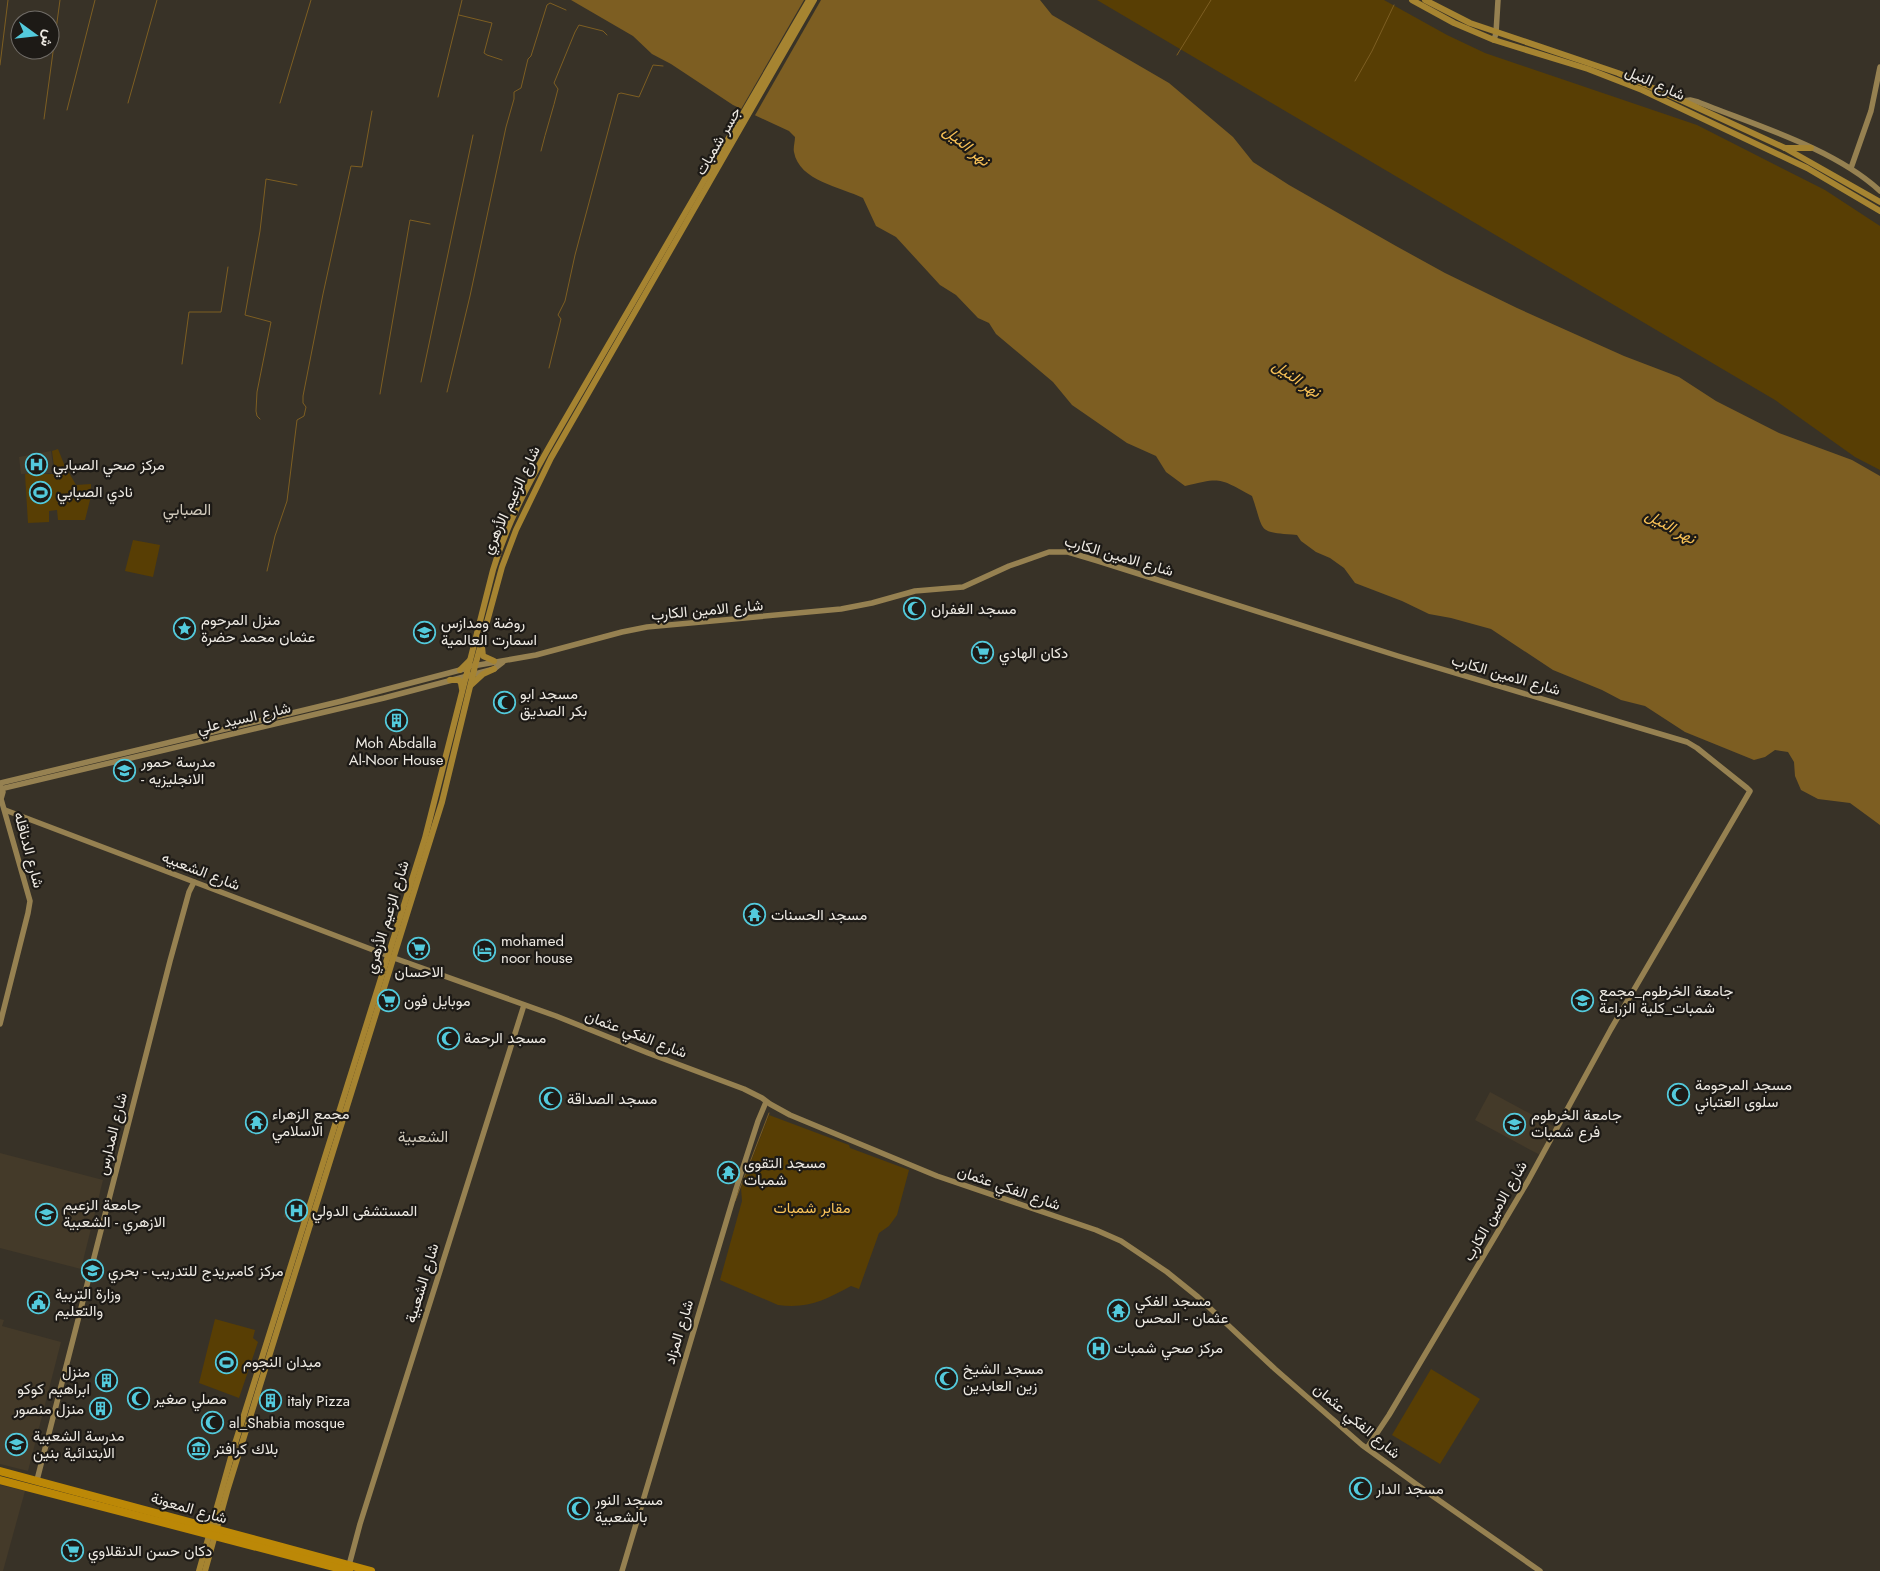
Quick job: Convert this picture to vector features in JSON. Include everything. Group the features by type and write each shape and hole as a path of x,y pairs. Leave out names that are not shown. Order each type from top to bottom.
{"highway":[{"name":"شارع المعونة","path":"0,1471 37,1480 212,1532"},
{"name":"شارع المعونة","path":"0,1480 212,1532 349,1569 371,1571"}],"main road":[{"name":"جسر شمبات","path":"642,292 809,0"},
{"name":"جسر شمبات","path":"642,292 814,0"},
{"name":"شارع النيل","path":"1412,0 1454,23 1618,73 1683,101 1785,148 1880,202"},
{"name":"شارع النيل","path":"1425,0 1495,36 1633,86 1807,168 1880,211"},
{"path":"1771,150 1811,148"},
{"name":"شارع الزعيم الأزهري","path":"391,957 441,781 462,690 482,638 502,567 530,498 642,292"},
{"name":"شارع الزعيم الأزهري","path":"471,667 471,658 495,565 508,528 537,467 642,292"},
{"path":"470,686 494,665 483,656 482,638"},
{"path":"460,670 471,658"},
{"name":"شارع الزعيم الأزهري","path":"199,1571 391,957 442,802 470,686 469,675"},
{"path":"450,680 459,680 462,690"},
{"name":"شارع الزعيم الأزهري","path":"205,1571 212,1532"}],"street":[{"path":"1495,36 1498,0"},
{"path":"1851,168 1871,111 1880,67"},
{"path":"1683,101 1693,100 1811,148 1851,168 1880,191"},
{"name":"شارع الامين الكارب","path":"471,667 494,665 639,629 841,609 872,603 914,590 963,587 1037,554 1059,551 1098,561 1497,686 1622,721 1687,742 1747,788 1750,791 1616,1021 1542,1157 1389,1415 1367,1448"},
{"name":"شارع السيد علي","path":"0,787 368,702 469,675 494,665"},
{"name":"شارع السيد علي","path":"0,787 471,667"},
{"name":"شارع الدناقله","path":"0,787 1,799 30,901 0,1024"},
{"name":"شارع الشعبيه","path":"4,810 391,957"},
{"name":"شارع المدارس","path":"37,1480 170,961 189,892 194,882"},
{"name":"شارع الفكي عثمان","path":"391,957 524,1004 744,1089 790,1115 914,1168 1096,1230 1120,1241 1167,1272 1198,1297 1275,1369 1367,1448 1540,1571"},
{"name":"شارع الشعبية","path":"349,1569 360,1524 524,1004"},
{"name":"شارع المزاد","path":"622,1571 738,1180 766,1102"}],"shaded area":[{"name":"مركز صحي الصبابي","path":"51,451 54,473 21,474 19,457"},
{"name":"جامعة الخرطوم فرع شمبات","path":"1490,1092 1555,1127 1540,1155 1475,1120"},
{"name":"جامعة الزعيم الازهري - الشعبية","path":"0,1153 103,1180 81,1269 0,1248"},
{"name":"المستشفى الدولي","path":"288,1200 309,1205 304,1223 283,1217"},
{"path":"0,1319 4,1320 2,1326 61,1342 28,1471 0,1464"},
{"name":"مركز صحي شمبات","path":"1093,1336 1109,1340 1104,1359 1088,1356"},
{"path":"0,1485 25,1491 3,1571 0,1571"}],"green space":[{"path":"1097,0 1384,0 1447,35 1485,53 1697,125 1825,190 1880,226 1880,470 1855,457 1775,400"},
{"path":"58,449 76,485 91,484 91,496 85,520 58,520 57,510 49,511 49,522 28,523 25,474 55,474 52,451"},
{"path":"133,540 160,545 153,577 125,571"},
{"name":"مقابر شمبات","path":"769,1115 909,1170 897,1215 889,1226 879,1233 859,1289 851,1286 816,1302 789,1306 778,1305 720,1280 742,1201 741,1188"},
{"name":"ميدان النجوم","path":"215,1319 255,1330 253,1338 258,1342 239,1398 199,1383"},
{"path":"1431,1369 1480,1399 1440,1464 1392,1435"}],"water":[{"name":"نهر النيل","path":"571,0 1040,0 1052,15 1169,83 1233,137 1253,162 1289,185 1396,246 1445,273 1517,308 1624,356 1679,377 1716,401 1779,433 1852,460 1880,476 1880,825 1850,803 1818,799 1801,790 1795,776 1794,762 1788,752 1775,750 1765,757 1754,760 1685,732 1645,706 1621,700 1553,670 1491,629 1429,614 1402,601 1355,583 1344,568 1330,558 1316,552 1301,541 1297,535 1274,533 1264,528 1252,496 1233,486 1214,480 1185,486 1166,472 1156,456 1127,443 1072,405 1053,382 996,334 989,323 978,318 956,295 940,285 896,237 876,226 863,198 822,182 804,170 797,162 794,152 795,137 789,131 733,105 671,64 652,54 633,36"}],"pier":[{"path":"804,0 821,0 754,117 740,111"}],"waterway":[{"path":"0,65 8,0"},
{"path":"44,119 60,0"},
{"path":"67,110 95,0"},
{"path":"128,103 157,0"},
{"path":"280,103 311,0"},
{"path":"438,97 462,0"},
{"path":"1177,55 1211,0"},
{"path":"447,392 470,296 506,127 514,99 514,92 521,88 528,59 531,56 547,5 550,3 566,10"},
{"path":"1355,81 1394,5"},
{"path":"459,15 492,23 484,53 502,60"},
{"path":"541,151 558,89 554,83 575,32 579,25 603,31 607,35"},
{"path":"549,368 561,319 558,315 565,301 575,255 618,94 639,97 653,65 663,66"},
{"path":"267,571 275,536 287,501 297,420 304,416 306,407 303,403 303,396 351,166 362,167 372,111"},
{"path":"421,382 473,135"},
{"path":"260,419 256,411 257,392 271,322 245,315 260,231 266,179 297,185"},
{"path":"380,394 410,220 430,224"},
{"path":"182,364 189,312 221,312 228,267"},
{"path":"735,1201 769,1113"}],"place":[{"name":"مركز صحي الصبابي","path":"37,465"},
{"name":"نادي الصبابي","path":"41,492"},
{"name":"مسجد الغفران","path":"915,609"},
{"name":"منزل المرحوم عثمان محمد حضرة","path":"185,629"},
{"name":"روضة ومدازس اسمارت العالمية","path":"425,632"},
{"name":"دكان الهادي","path":"983,653"},
{"name":"مسجد ابو بكر الصديق","path":"504,703"},
{"name":"Moh Abdalla Al-Noor House","path":"396,720"},
{"name":"مدرسة حمور - الانجليزيه","path":"125,771"},
{"name":"مسجد الحسنات","path":"755,915"},
{"name":"الاحسان","path":"419,949"},
{"name":"mohamed noor house","path":"485,950"},
{"name":"جامعة الخرطوم_مجمع شمبات_كلية الزراعة","path":"1583,1000"},
{"name":"موبايل فون","path":"388,1001"},
{"name":"مسجد الرحمة","path":"448,1038"},
{"name":"مسجد المرحومة سلوى العتباني","path":"1679,1094"},
{"name":"مسجد الصداقة","path":"551,1099"},
{"name":"مجمع الزهراء الاسلامي","path":"256,1123"},
{"name":"جامعة الخرطوم فرع شمبات","path":"1515,1124"},
{"name":"مسجد التقوى شمبات","path":"728,1172"},
{"name":"المستشفى الدولي","path":"296,1211"},
{"name":"جامعة الزعيم الازهري - الشعبية","path":"47,1214"},
{"name":"مركز كامبريدج للتدريب - بحري","path":"92,1271"},
{"name":"وزارة التربية والتعليم","path":"39,1303"},
{"name":"مسجد الفكي عثمان - المحس","path":"1119,1310"},
{"name":"مركز صحي شمبات","path":"1098,1348"},
{"name":"ميدان النجوم","path":"227,1362"},
{"name":"مسجد الشيخ زين العابدين","path":"947,1378"},
{"name":"منزل ابراهيم كوكو","path":"106,1381"},
{"name":"مصلي صغير","path":"138,1399"},
{"name":"italy Pizza","path":"271,1401"},
{"name":"منزل منصور","path":"100,1409"},
{"name":"al_Shabia mosque","path":"213,1423"},
{"name":"مدرسة الشعبية الابتدائية بنين","path":"17,1445"},
{"name":"بلاك كرافتر","path":"198,1449"},
{"name":"مسجد الدار","path":"1360,1489"},
{"name":"مسجد النور بالشعبية","path":"579,1509"},
{"name":"دكان حسن الدنقلاوي","path":"72,1551"}],"district":[{"name":"الصبابي","path":"187,509"},
{"name":"الشعبية","path":"423,1136"}]}
